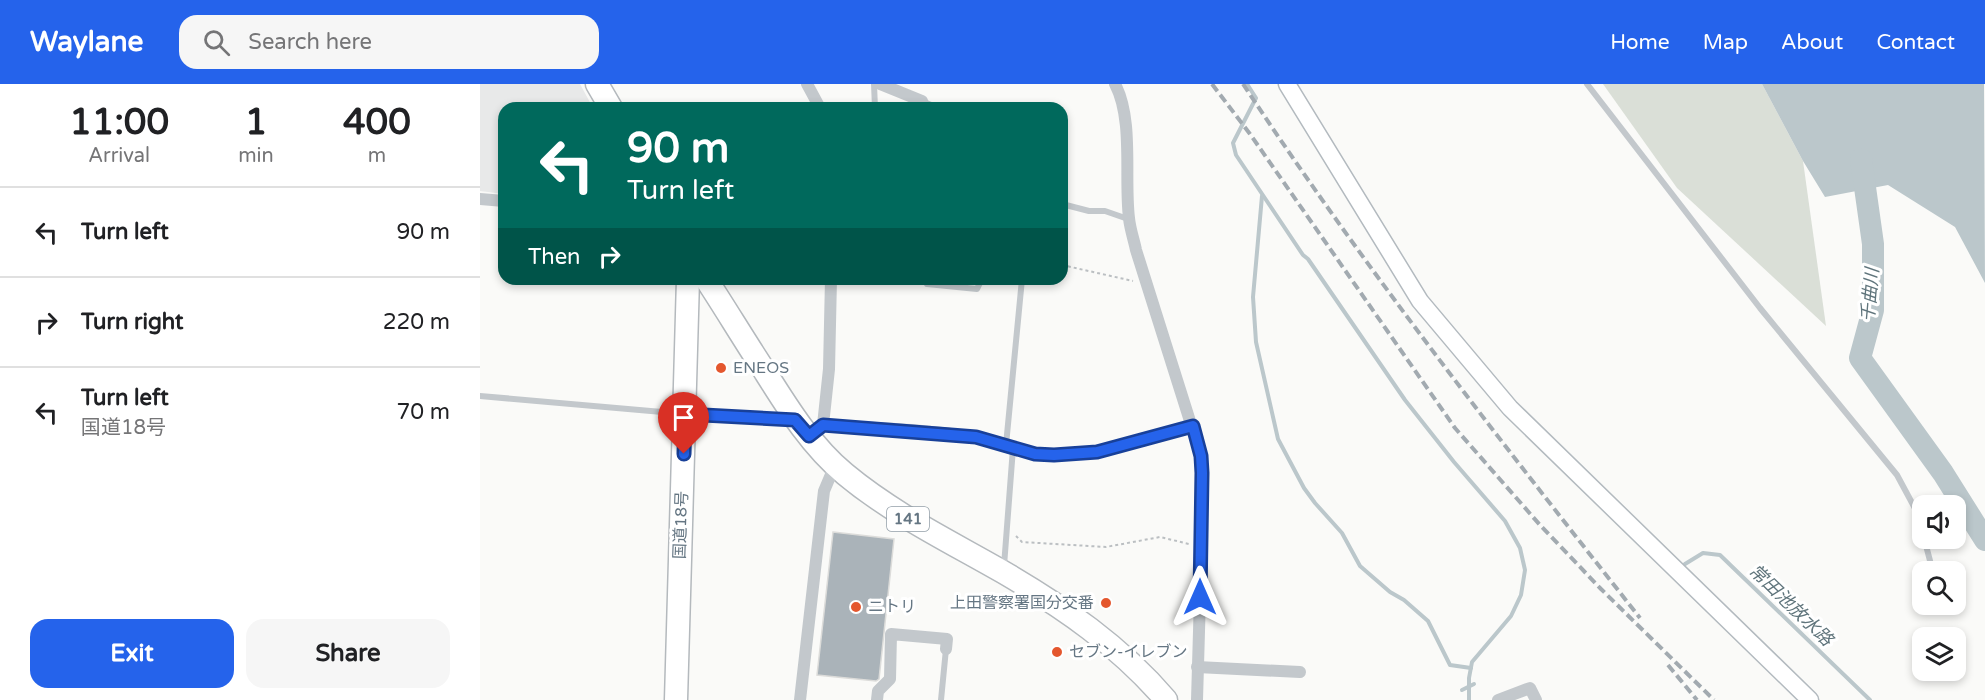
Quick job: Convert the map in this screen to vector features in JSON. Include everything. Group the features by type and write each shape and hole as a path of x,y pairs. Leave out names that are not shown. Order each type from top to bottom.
{"highway":[{"path":"597,84 608,102"},
{"name":"国道18号","path":"676,700 688,285"},
{"name":"141","path":"710,285 835,465 897,513 1003,573 1092,629 1142,673 1166,700"}],"street":[{"path":"807,84 816,102"},
{"path":"880,84 922,101"},
{"path":"1114,84 1121,99 1125,123 1129,219 1147,285 1201,456 1197,700"},
{"path":"1287,84 1420,301 1510,408 1810,700"},
{"path":"480,199 498,200"},
{"path":"831,285 829,369 809,427 976,437 1035,454 1054,455 1097,452 1193,426"},
{"path":"800,700 824,491 835,465"},
{"path":"877,700 878,691 890,680 891,634 947,639 946,649"},
{"path":"1197,667 1299,672"},
{"path":"1498,700 1530,688 1536,700"}],"lane":[{"path":"874,84 875,102"},
{"path":"1587,84 1760,308 1897,475 1912,503"},
{"path":"1068,206 1089,211 1105,211 1129,219"},
{"path":"937,285 976,289 978,285"},
{"path":"1003,573 1007,528 1009,447 1022,285"},
{"path":"480,396 809,427"},
{"path":"941,700 946,649"}],"path":[{"path":"1068,266 1147,285"},
{"path":"1007,528 1023,542 1106,547 1160,537 1200,546"}],"shaded area":[{"path":"480,84 580,84 590,102 498,102 498,193 480,191"},
{"path":"1603,84 1762,84 1803,161 1826,326 1677,188"},
{"path":"1762,84 1984,84 1985,283 1955,227 1888,185 1825,197"}],"building":[{"name":"ニトリ","path":"833,532 894,539 879,679 876,681 817,675"}],"waterway":[{"path":"1247,84 1256,98 1233,143 1236,155 1405,400 1505,521 1520,548 1525,570 1521,595 1511,616 1472,662 1469,700"},
{"name":"千曲川","path":"1861,159 1873,244 1873,310 1860,358 1943,473 1985,540"},
{"path":"1262,196 1253,297 1256,342 1278,439 1304,488 1342,533 1360,566 1428,621 1450,665 1471,668"},
{"name":"常田池放水路","path":"1685,564 1703,553 1720,555 1870,700"},
{"name":"常田池放水路","path":"1462,690 1474,684"}],"railway":[{"path":"1212,84 1250,134 1455,428 1540,525 1601,589 1714,700"},
{"path":"1243,84 1289,153 1386,288 1486,421 1640,618"},
{"path":"1668,665 1697,700"}],"place":[{"name":"ENEOS","path":"721,368"},
{"name":"上田警察署国分交番","path":"1106,603"},
{"name":"ニトリ","path":"856,607"},
{"name":"セブン-イレブン","path":"1057,652"}],"route":[{"path":"684,454 685,414 795,420 809,436 823,425 976,437 1035,454 1054,455 1097,452 1193,426 1201,456 1202,473 1200,597"}]}
